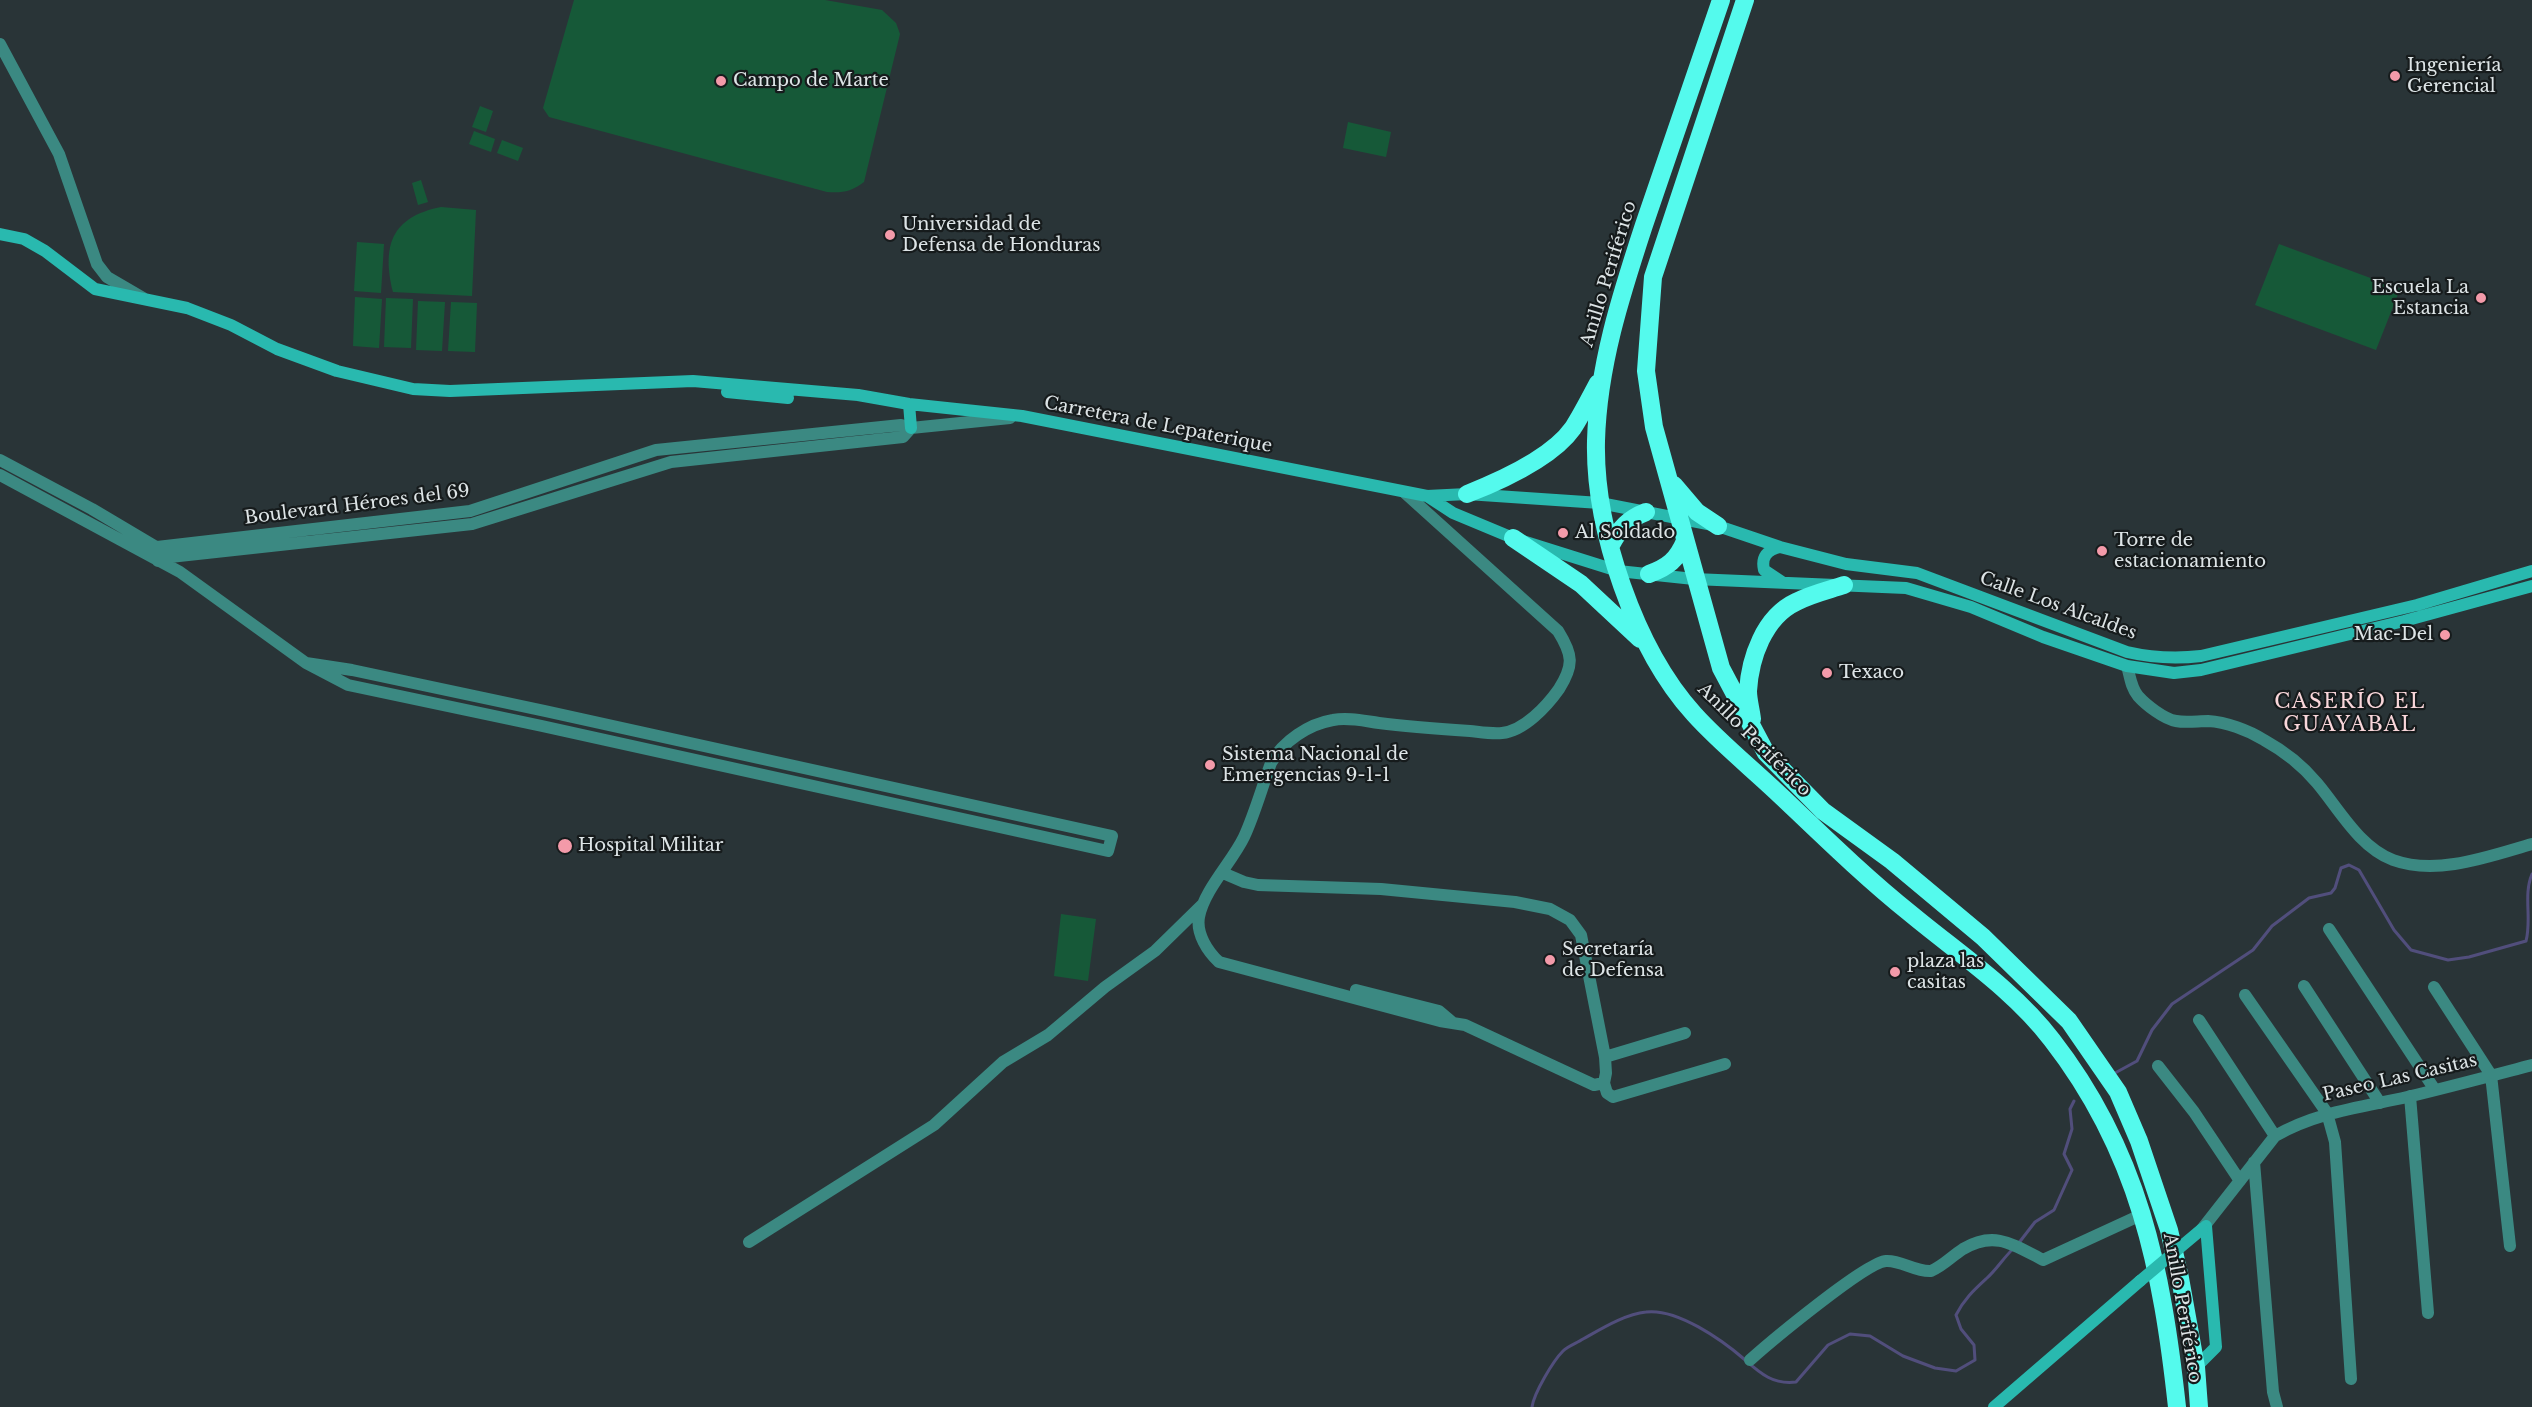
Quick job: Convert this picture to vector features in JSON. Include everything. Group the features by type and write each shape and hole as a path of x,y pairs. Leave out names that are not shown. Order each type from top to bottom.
{"highway":[{"name":"Anillo Periférico","path":"1721,0 1628,275 1600,379 1596,444 1600,503 1618,571 1645,643 1667,680 1694,714 1876,886 2010,995 2050,1038 2098,1107 2143,1214 2160,1281 2177,1407"},
{"name":"Anillo Periférico","path":"1745,0 1653,277 1646,371 1654,427 1694,579 1721,668 1766,753 1823,811 1946,903 1983,937 2069,1021 2118,1092 2139,1141 2169,1230 2196,1366 2199,1407"},
{"path":"1467,494 1501,480 1541,457 1572,429 1600,379"},
{"path":"1665,467 1688,504 1719,526"},
{"path":"1611,545 1618,530 1630,518 1646,512"},
{"path":"1513,538 1581,584 1645,643"},
{"path":"1649,574 1672,563 1678,557 1685,541"},
{"path":"1754,732 1748,692 1754,658 1766,630 1780,612 1796,602 1844,585"}],"main road":[{"name":"Carretera de Lepaterique","path":"0,234 24,239 45,251 95,289 187,308 231,325 277,349 337,371 413,389 450,392 693,381 858,395 909,404 1022,416 1427,496 1467,494 1600,503 1678,518"},
{"path":"909,404 911,428"},
{"name":"Carretera de Lepaterique","path":"1427,496 1453,513 1513,538 1618,571 1694,579"},
{"name":"Calle Los Alcaldes","path":"1678,518 1719,526 1780,547 1846,564 1917,573 2127,652 2175,659 2201,656 2417,605 2532,571"},
{"path":"1780,547 1771,549 1765,555 1762,563 1764,570 1771,577 1785,584"},
{"name":"Calle Los Alcaldes","path":"1694,579 1916,590 1971,607 2043,637 2127,666 2174,673 2201,670 2404,621 2532,586"},
{"path":"2196,1366 2216,1347 2204,1228"},
{"name":"Paseo Las Casitas","path":"1995,1407 2204,1228"}],"street":[{"path":"0,44 59,154 97,264 107,277 144,299"},
{"name":"Boulevard Héroes del 69","path":"145,552 157,547 470,511 656,450 901,425 911,428 1022,416"},
{"name":"Boulevard Héroes del 69","path":"164,559 472,524 671,462 903,436 911,428"},
{"path":"0,460 157,547 164,559"},
{"path":"0,475 145,552 164,559 306,663 348,685 1108,851 1112,836 545,711 306,663"},
{"path":"1404,492 1558,631 1567,646 1571,664 1566,678 1542,709 1524,724 1503,734 1419,728 1347,719 1333,720 1305,729 1277,751 1244,837 1205,902 1198,919 1202,935 1209,952 1219,962 1440,1021 1465,1025 1594,1085 1604,1083"},
{"path":"2127,666 2132,686 2138,696 2165,717 2176,721 2211,721 2246,730 2291,757 2316,781 2356,832 2372,847 2395,860 2450,865 2532,844"},
{"path":"1223,873 1258,885 1381,889 1452,895 1550,909 1570,920 1581,935 1605,1057 1606,1093 1613,1097 1725,1064"},
{"path":"749,1242 934,1125 1003,1062 1048,1035 1105,987 1155,951 1205,902"},
{"path":"2329,929 2435,1090"},
{"path":"2304,986 2380,1103"},
{"path":"2434,987 2491,1075 2510,1246"},
{"path":"2245,995 2327,1113 2337,1157 2351,1379"},
{"path":"2199,1020 2275,1136"},
{"path":"1605,1057 1685,1033"},
{"name":"Paseo Las Casitas","path":"2204,1228 2275,1136 2327,1113 2410,1096 2532,1065"},
{"path":"2158,1066 2194,1112 2240,1181"},
{"path":"2410,1096 2428,1313"},
{"path":"2253,1162 2273,1392 2277,1407"},
{"path":"1750,1360 1824,1301 1880,1262 1892,1262 1931,1271 1976,1243 1994,1238 2043,1260 2143,1214"}],"green space":[{"name":"Campo de Marte","path":"574,0 825,0 882,10 896,23 900,34 864,182 846,191 827,192 549,117 543,108"},
{"path":"480,106 493,111 486,132 472,127"},
{"path":"1348,122 1391,132 1386,157 1343,148"},
{"path":"474,131 495,139 491,152 469,144"},
{"path":"502,140 523,148 518,161 497,153"},
{"path":"421,180 428,202 418,205 412,183"},
{"path":"441,207 476,210 472,296 393,292 389,261 394,236 411,218"},
{"path":"357,242 384,244 381,293 354,291"},
{"path":"2279,244 2400,289 2376,350 2255,305"},
{"path":"355,297 382,299 379,348 353,346"},
{"path":"386,298 413,299 411,348 384,347"},
{"path":"418,301 445,302 442,351 416,350"},
{"path":"451,302 477,303 475,352 448,351"},
{"path":"1061,914 1096,919 1088,981 1054,976"}],"waterway":[{"path":"2115,1073 2137,1061 2152,1030 2172,1004 2253,950 2272,926 2309,898 2331,893 2335,888 2341,868 2349,865 2359,870 2394,930 2411,950 2448,960 2469,957 2526,941 2528,890 2532,874"},
{"path":"2018,1244 2035,1222 2054,1210 2072,1170 2064,1154 2072,1129 2070,1109 2074,1101"},
{"path":"1532,1407 1544,1378 1565,1349 1613,1322 1646,1312 1658,1312 1685,1320 1724,1343 1761,1373 1780,1382 1796,1382 1828,1345 1850,1334 1870,1336 1903,1356 1935,1368 1956,1371 1975,1360 1974,1345 1961,1329 1956,1315 1962,1304 2014,1248"}],"place":[{"name":"Ingeniería Gerencial","path":"2395,76"},
{"name":"Campo de Marte","path":"721,81"},
{"name":"Universidad de Defensa de Honduras","path":"890,235"},
{"name":"Escuela La Estancia","path":"2481,298"},
{"name":"Al Soldado","path":"1563,533"},
{"name":"Torre de estacionamiento","path":"2102,551"},
{"name":"Mac-Del","path":"2445,635"},
{"name":"Texaco","path":"1827,673"},
{"name":"Sistema Nacional de Emergencias 9-1-1","path":"1210,765"},
{"name":"Hospital Militar","path":"565,846"},
{"name":"Secretaría de Defensa","path":"1550,960"},
{"name":"plaza las casitas","path":"1895,972"}],"district":[{"name":"CASERÍO EL GUAYABAL","path":"2350,714"}]}
